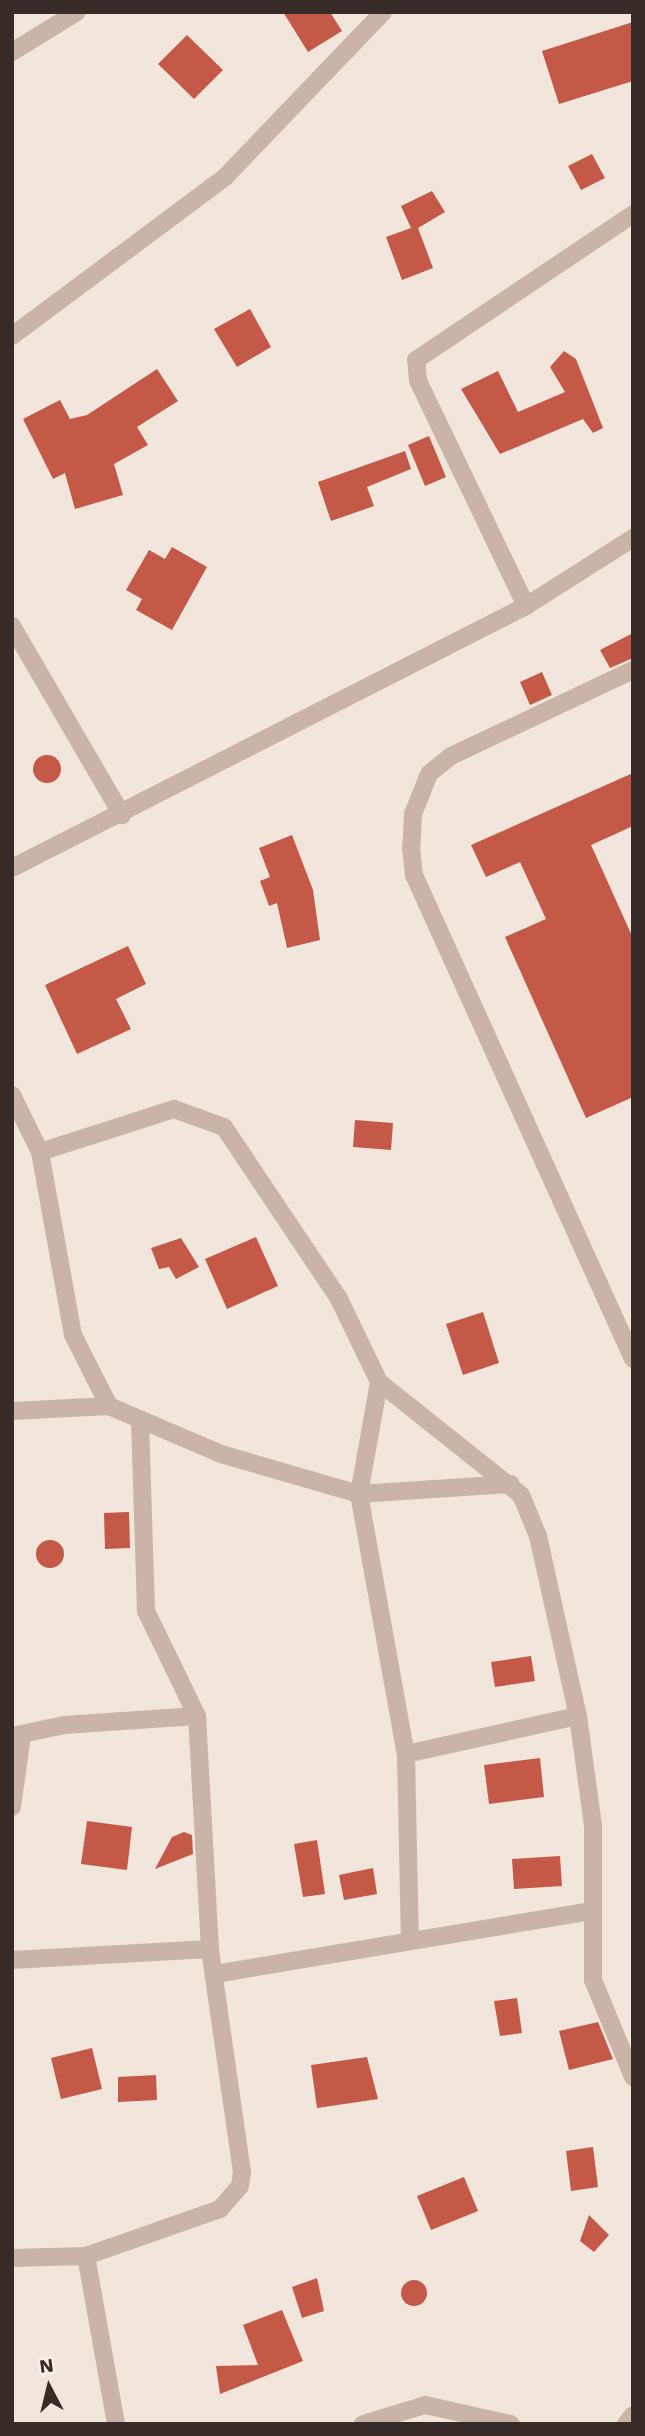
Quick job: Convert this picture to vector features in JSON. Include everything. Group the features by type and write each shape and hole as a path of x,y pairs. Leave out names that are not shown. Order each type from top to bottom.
{"street":[{"path":"12,52 58,18 77,12"},
{"path":"12,336 225,177 383,12"},
{"path":"526,606 418,381 416,360 633,214"},
{"path":"12,867 122,815 526,606 633,538"},
{"path":"12,626 122,815"},
{"path":"633,670 451,756 429,774 413,814 411,847 414,874 633,1359"},
{"path":"12,1095 40,1152 73,1335 109,1406"},
{"path":"40,1152 174,1109 209,1117 224,1127 338,1297 379,1382 511,1484 538,1536 578,1716 593,1825 593,1980 633,2077"},
{"path":"379,1382 359,1494 406,1754 410,1938"},
{"path":"12,1411 109,1406 140,1422 221,1454 359,1494 511,1484"},
{"path":"12,2258 86,2256 220,2209 240,2186 211,1950 197,1716 146,1611 140,1422"},
{"path":"12,1807 17,1736 64,1725 197,1716"},
{"path":"406,1754 578,1716"},
{"path":"215,1974 410,1938 591,1911"},
{"path":"12,1960 211,1950"},
{"path":"86,2256 116,2424"},
{"path":"363,2424 425,2405 511,2424"},
{"path":"626,2424 633,2415"}],"building":[{"path":"283,12 330,12 342,31 308,52"},
{"path":"633,22 633,81 559,104 542,51"},
{"path":"187,35 223,70 194,99 158,64"},
{"path":"592,154 605,178 581,190 568,166"},
{"path":"432,191 445,212 418,228 433,268 402,280 386,237 411,228 401,206"},
{"path":"250,309 271,347 237,367 214,329"},
{"path":"564,351 576,359 603,428 593,433 583,419 500,454 461,389 498,371 518,412 565,392 550,367"},
{"path":"157,369 178,401 137,427 148,445 114,464 123,495 75,509 65,473 53,479 23,419 60,400 70,419 87,415"},
{"path":"429,436 446,477 425,486 408,445"},
{"path":"405,451 411,469 367,487 374,506 331,521 318,482"},
{"path":"172,547 207,567 172,630 136,610 142,599 126,590 149,550 165,559"},
{"path":"633,633 633,658 610,668 600,650"},
{"path":"542,672 552,695 530,705 520,682"},
{"path":"47,755 57,759 61,769 57,779 47,783 37,779 33,769 37,759"},
{"path":"633,773 633,826 591,845 633,938 633,1097 586,1118 505,937 546,919 520,862 486,877 471,845"},
{"path":"292,835 313,890 320,940 287,948 277,903 269,906 260,881 270,877 259,848"},
{"path":"128,946 146,984 116,999 131,1029 77,1054 45,985"},
{"path":"355,1120 393,1123 391,1150 353,1147"},
{"path":"256,1237 278,1286 227,1309 205,1259"},
{"path":"181,1238 199,1267 176,1279 169,1267 159,1269 151,1248"},
{"path":"483,1312 499,1363 463,1375 446,1324"},
{"path":"129,1512 130,1548 105,1549 104,1513"},
{"path":"50,1540 60,1544 64,1554 60,1564 50,1568 40,1564 36,1554 40,1544"},
{"path":"531,1656 535,1681 495,1687 491,1662"},
{"path":"540,1758 544,1797 489,1804 484,1765"},
{"path":"87,1821 132,1827 127,1870 81,1864"},
{"path":"184,1832 192,1835 193,1854 155,1869 172,1837"},
{"path":"317,1840 325,1894 303,1897 294,1844"},
{"path":"560,1856 562,1886 514,1889 512,1859"},
{"path":"373,1868 377,1894 344,1900 339,1875"},
{"path":"517,1998 522,2033 500,2036 494,2001"},
{"path":"598,2022 613,2059 569,2070 559,2031"},
{"path":"92,2048 102,2089 61,2099 51,2058"},
{"path":"367,2057 378,2099 317,2108 311,2065"},
{"path":"156,2075 157,2100 118,2102 118,2077"},
{"path":"593,2147 598,2187 571,2191 566,2151"},
{"path":"464,2177 478,2211 431,2230 417,2196"},
{"path":"589,2215 609,2235 594,2252 580,2241"},
{"path":"317,2278 324,2311 302,2318 292,2287"},
{"path":"414,2280 423,2284 427,2293 423,2302 414,2306 405,2302 401,2293 405,2284"},
{"path":"282,2310 303,2361 220,2394 216,2366 258,2365 243,2325"}]}
